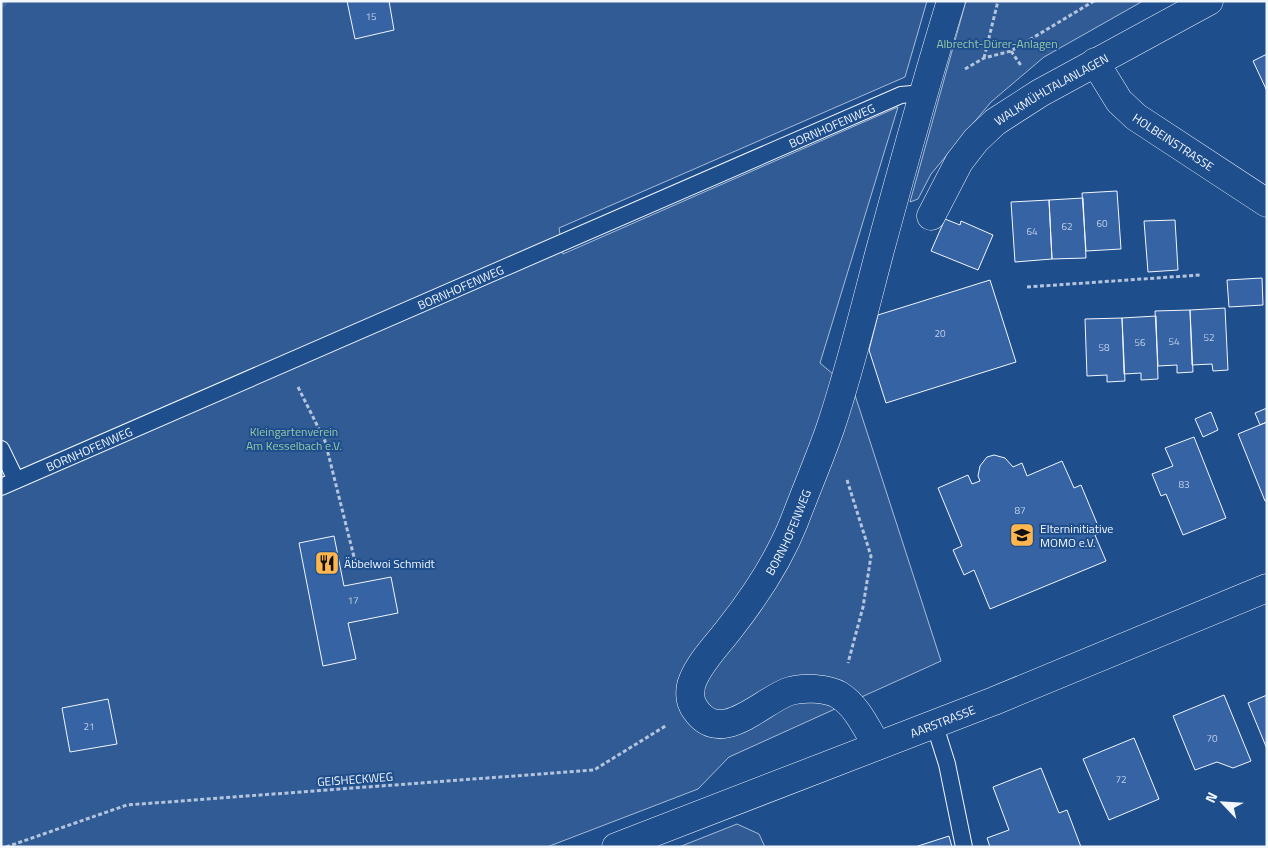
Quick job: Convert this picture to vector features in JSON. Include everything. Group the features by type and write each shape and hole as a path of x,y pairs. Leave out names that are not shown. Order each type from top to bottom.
{"street":[{"name":"BORNHOFENWEG","path":"694,708 690,693 693,678 755,596 770,572 786,543 831,428 850,366 923,93 952,1"},
{"name":"WALKMÜHLTALANLAGEN","path":"931,216 959,162 976,140 995,122 1014,108 1209,1"},
{"name":"HOLBEINSTRASSE","path":"1096,62 1119,101 1136,117 1267,203"},
{"name":"AARSTRASSE","path":"616,847 877,746 1267,588"},
{"path":"694,708 701,717 722,725 738,721 790,691 813,688 838,694 857,713 877,746"}],"lane":[{"name":"BORNHOFENWEG","path":"9,483 901,95 923,93"},
{"path":"1,449 9,483"},
{"path":"934,723 947,764 964,847"}],"path":[{"path":"984,58 998,1"},
{"path":"923,93 984,58 1011,51 1094,1"},
{"path":"1011,51 1019,62"},
{"path":"1027,287 1200,275"},
{"path":"286,362 325,441 357,569"},
{"path":"848,660 864,607 871,556 863,531"},
{"name":"GEISHECKWEG","path":"6,847 127,805 594,770 694,708"}],"shaded area":[{"name":"Kleingartenverein Am Kesselbach e.V.","path":"1,1 927,1 905,77 559,228 563,254 898,107 820,363 854,392 941,661 729,757 698,789 547,847 1,847"},
{"name":"Albrecht-Dürer-Anlagen","path":"966,1 1143,1 1044,57 991,102 931,174 918,199 910,202"},
{"path":"737,824 759,834 765,847 679,847"}],"building":[{"path":"347,1 389,1 394,30 355,39"},
{"path":"1267,54 1267,91 1253,61"},
{"path":"1117,191 1121,249 1086,251 1082,193"},
{"path":"1083,198 1086,258 1052,259 1049,200"},
{"path":"1049,200 1052,259 1015,262 1011,202"},
{"path":"945,219 960,225 961,221 993,235 978,270 931,251"},
{"path":"1175,220 1178,270 1148,272 1144,221"},
{"path":"1262,278 1263,305 1229,307 1227,280"},
{"path":"990,280 1016,362 886,403 869,350 878,315"},
{"path":"1225,308 1228,370 1213,371 1212,364 1192,365 1190,310"},
{"path":"1190,310 1193,372 1177,373 1177,365 1158,366 1155,311"},
{"path":"1156,316 1158,379 1141,380 1141,373 1124,374 1122,318"},
{"path":"1122,318 1125,381 1107,382 1107,375 1087,376 1085,319"},
{"path":"1267,408 1267,422 1260,425 1255,413"},
{"path":"1211,412 1218,430 1203,437 1195,419"},
{"path":"1267,422 1267,501 1265,501 1238,434"},
{"path":"1194,437 1226,518 1183,535 1166,494 1161,496 1152,474 1173,466 1165,448"},
{"path":"994,455 1005,458 1013,467 1022,463 1027,476 1062,461 1074,488 1081,485 1101,533 1095,535 1106,561 990,609 974,570 964,575 953,550 962,546 938,488 968,475 972,484 980,481 978,476 980,466 987,457"},
{"path":"334,536 344,586 391,577 398,613 348,623 356,659 323,666 299,543"},
{"path":"1224,695 1251,761 1233,768 1217,762 1195,770 1173,716"},
{"path":"1267,695 1267,749 1248,703"},
{"path":"108,699 117,744 70,752 62,708"},
{"path":"1134,738 1159,799 1109,820 1083,759"},
{"path":"1041,768 1059,813 1067,810 1081,847 990,847 987,838 1009,830 993,787"},
{"path":"949,836 952,847 915,847"}],"place":[{"name":"Elterninitiative MOMO e.V.","path":"1022,535"},
{"name":"Äbbelwoi Schmidt","path":"327,563"}]}
